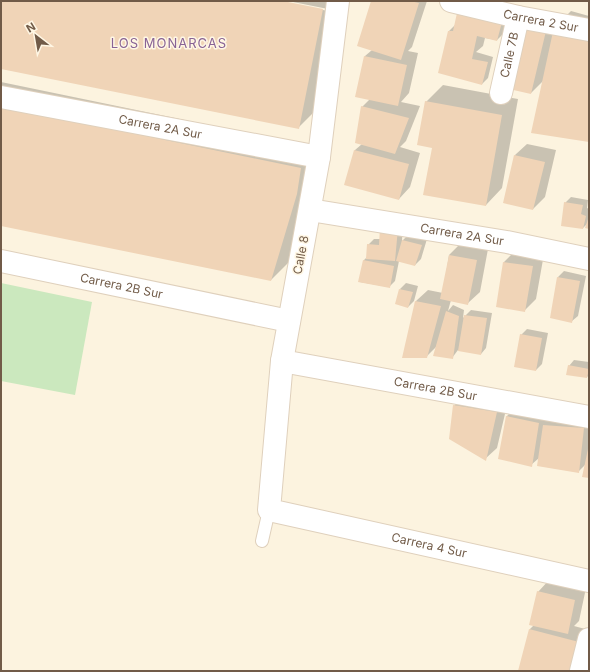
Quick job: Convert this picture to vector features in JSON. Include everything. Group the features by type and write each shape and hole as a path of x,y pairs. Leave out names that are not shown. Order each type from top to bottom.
{"street":[{"name":"Calle 8","path":"269,510 282,361 319,158 338,1"},
{"name":"Carrera 2 Sur","path":"464,2 518,17 589,30"},
{"name":"Calle 7B","path":"501,93 518,17"},
{"name":"Carrera 2A Sur","path":"1,97 319,158"},
{"name":"Carrera 2A Sur","path":"310,210 507,242 589,259"},
{"name":"Carrera 2B Sur","path":"1,261 289,321"},
{"name":"Carrera 2B Sur","path":"282,361 589,417"},
{"name":"Carrera 4 Sur","path":"269,510 589,582"},
{"path":"581,671 589,639"}],"lane":[{"path":"262,541 269,510"}],"green space":[{"path":"1,283 92,302 75,395 1,381"}],"building":[{"path":"1,1 283,1 323,9 299,129 1,69"},
{"path":"371,1 410,1 419,3 401,60 357,46"},
{"path":"457,13 502,22 497,41 477,36 472,59 488,62 482,85 438,73 448,31 453,31"},
{"path":"524,26 546,31 531,94 509,89"},
{"path":"554,27 589,36 589,142 531,133"},
{"path":"364,56 407,65 398,106 355,97"},
{"path":"425,101 502,115 486,206 423,195 432,148 417,145"},
{"path":"1,106 301,168 297,194 271,281 1,226"},
{"path":"361,106 409,118 395,154 355,143"},
{"path":"354,150 409,164 399,200 344,185"},
{"path":"514,155 545,162 533,210 503,203"},
{"path":"564,202 583,205 581,214 586,216 583,229 561,226"},
{"path":"589,216 589,229 585,228"},
{"path":"380,227 398,228 395,261 366,259 367,244 379,245"},
{"path":"402,240 422,245 415,266 396,261"},
{"path":"449,255 477,260 468,305 440,299"},
{"path":"363,260 394,266 390,288 358,282"},
{"path":"503,262 533,266 525,312 496,307"},
{"path":"557,277 580,281 572,323 550,318"},
{"path":"399,289 413,292 408,308 395,304"},
{"path":"415,301 441,306 427,358 402,358"},
{"path":"446,311 459,316 453,359 433,356"},
{"path":"464,315 487,318 481,355 458,351"},
{"path":"520,334 542,338 536,371 514,367"},
{"path":"568,365 589,369 587,378 566,375"},
{"path":"453,405 497,412 486,461 449,439"},
{"path":"506,416 539,423 532,467 498,459"},
{"path":"543,425 584,428 579,473 537,466"},
{"path":"589,449 589,478 582,477"},
{"path":"537,591 575,600 568,634 529,625"},
{"path":"529,629 579,642 571,671 518,671"}],"district":[{"name":"LOS MONARCAS","path":"169,43"}]}
